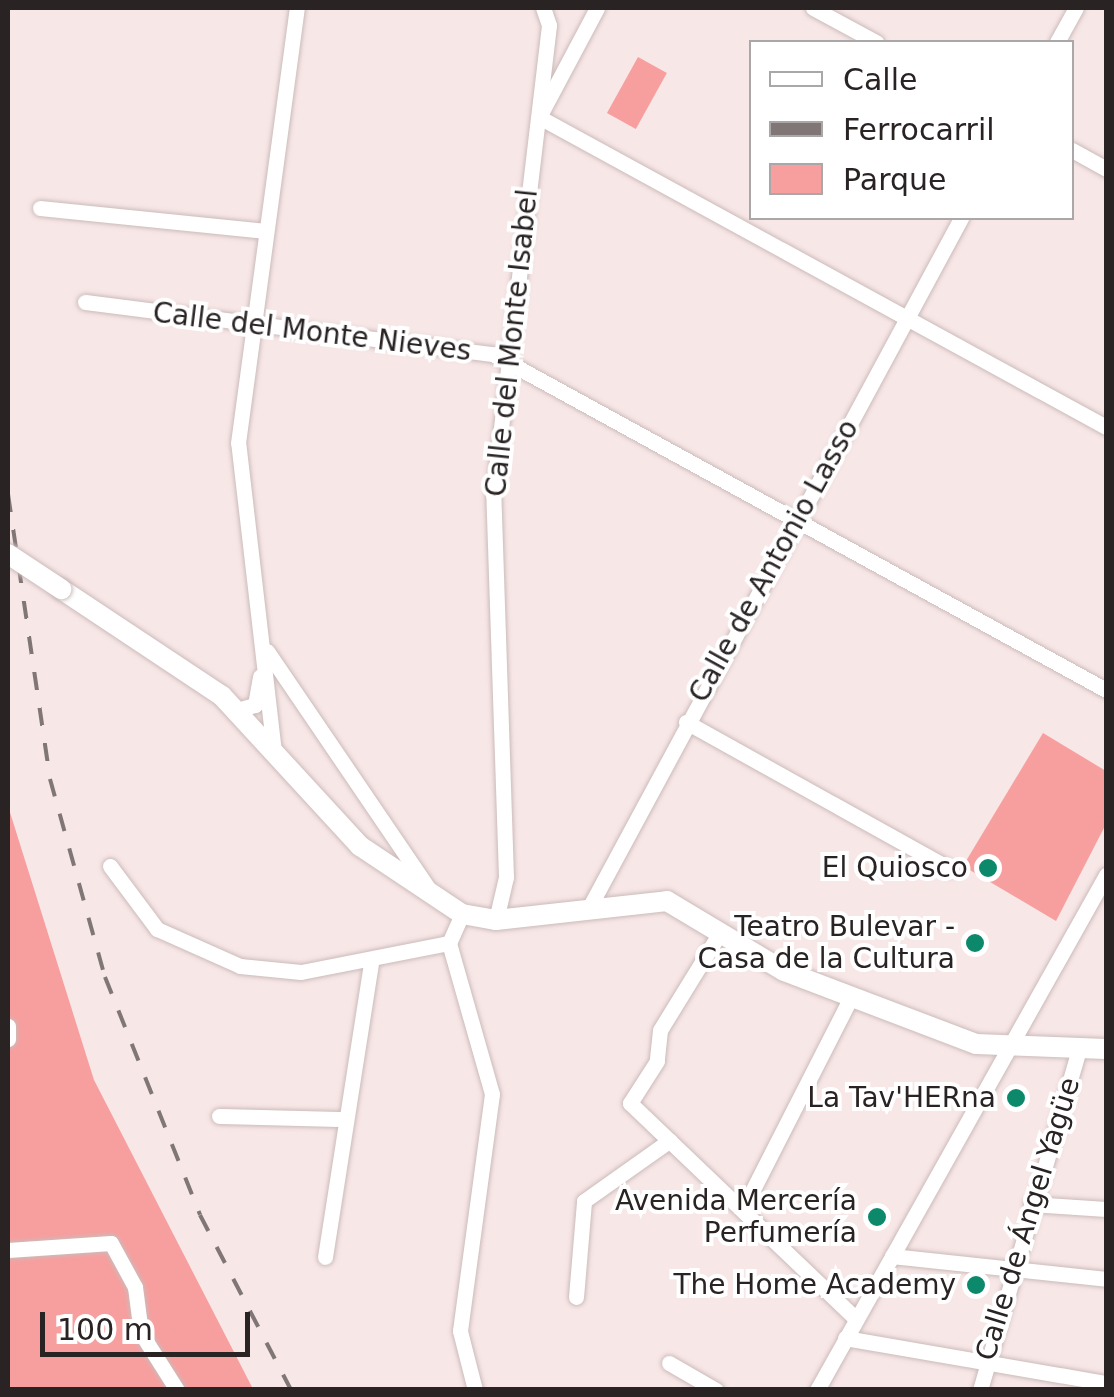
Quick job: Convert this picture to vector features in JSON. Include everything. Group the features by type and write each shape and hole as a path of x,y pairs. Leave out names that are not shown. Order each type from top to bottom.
{"main road":[{"path":"8,554 237,710 360,846 434,899 462,914 496,920 649,900 720,930 850,999 976,1044 1106,1049"}],"street":[{"path":"274,753 238,443 297,8"},
{"name":"Calle del Monte Isabel","path":"496,920 506,877 493,495 506,361 539,117 542,8"},
{"path":"597,8 539,117 1106,427"},
{"path":"812,8 872,40"},
{"path":"1058,40 1076,8"},
{"path":"1074,151 1106,170"},
{"path":"40,208 266,231"},
{"name":"Calle de Antonio Lasso","path":"590,906 960,220"},
{"name":"Calle del Monte Nieves","path":"85,302 506,361 1106,690"},
{"path":"237,710 255,705 264,648"},
{"path":"264,648 434,899"},
{"path":"686,722 950,870"},
{"path":"110,866 157,929 240,966 301,972 371,962 449,943"},
{"path":"817,1390 1106,875"},
{"path":"462,914 449,943 492,1094 460,1331 474,1390"},
{"path":"720,930 660,1030 657,1061 630,1103 856,1319"},
{"path":"325,1257 341,1120 359,1082 371,962"},
{"path":"743,1208 850,999"},
{"path":"8,1026 8,1039"},
{"name":"Calle de Ángel Yagüe","path":"980,1390 1010,1269 1079,1049"},
{"path":"219,1116 341,1120"},
{"path":"576,1297 584,1201 670,1140"},
{"path":"1031,1204 1106,1209"},
{"path":"8,1250 111,1244 135,1287 141,1333 177,1390"},
{"path":"892,1256 1106,1279"},
{"path":"846,1338 1106,1383"},
{"path":"669,1363 716,1390"}],"green space":[{"path":"638,57 667,73 636,129 607,113"},
{"path":"1043,733 1106,771 1106,824 1056,921 963,866"},
{"path":"8,806 94,1080 253,1389 8,1389"}],"railway":[{"path":"8,494 50,779 105,977 200,1215 291,1390"}],"place":[{"name":"El Quiosco","path":"988,868"},
{"name":"Teatro Bulevar - Casa de la Cultura","path":"975,943"},
{"name":"La Tav'HERna","path":"1016,1098"},
{"name":"Avenida Mercería Perfumería","path":"877,1217"},
{"name":"The Home Academy","path":"976,1285"}]}
